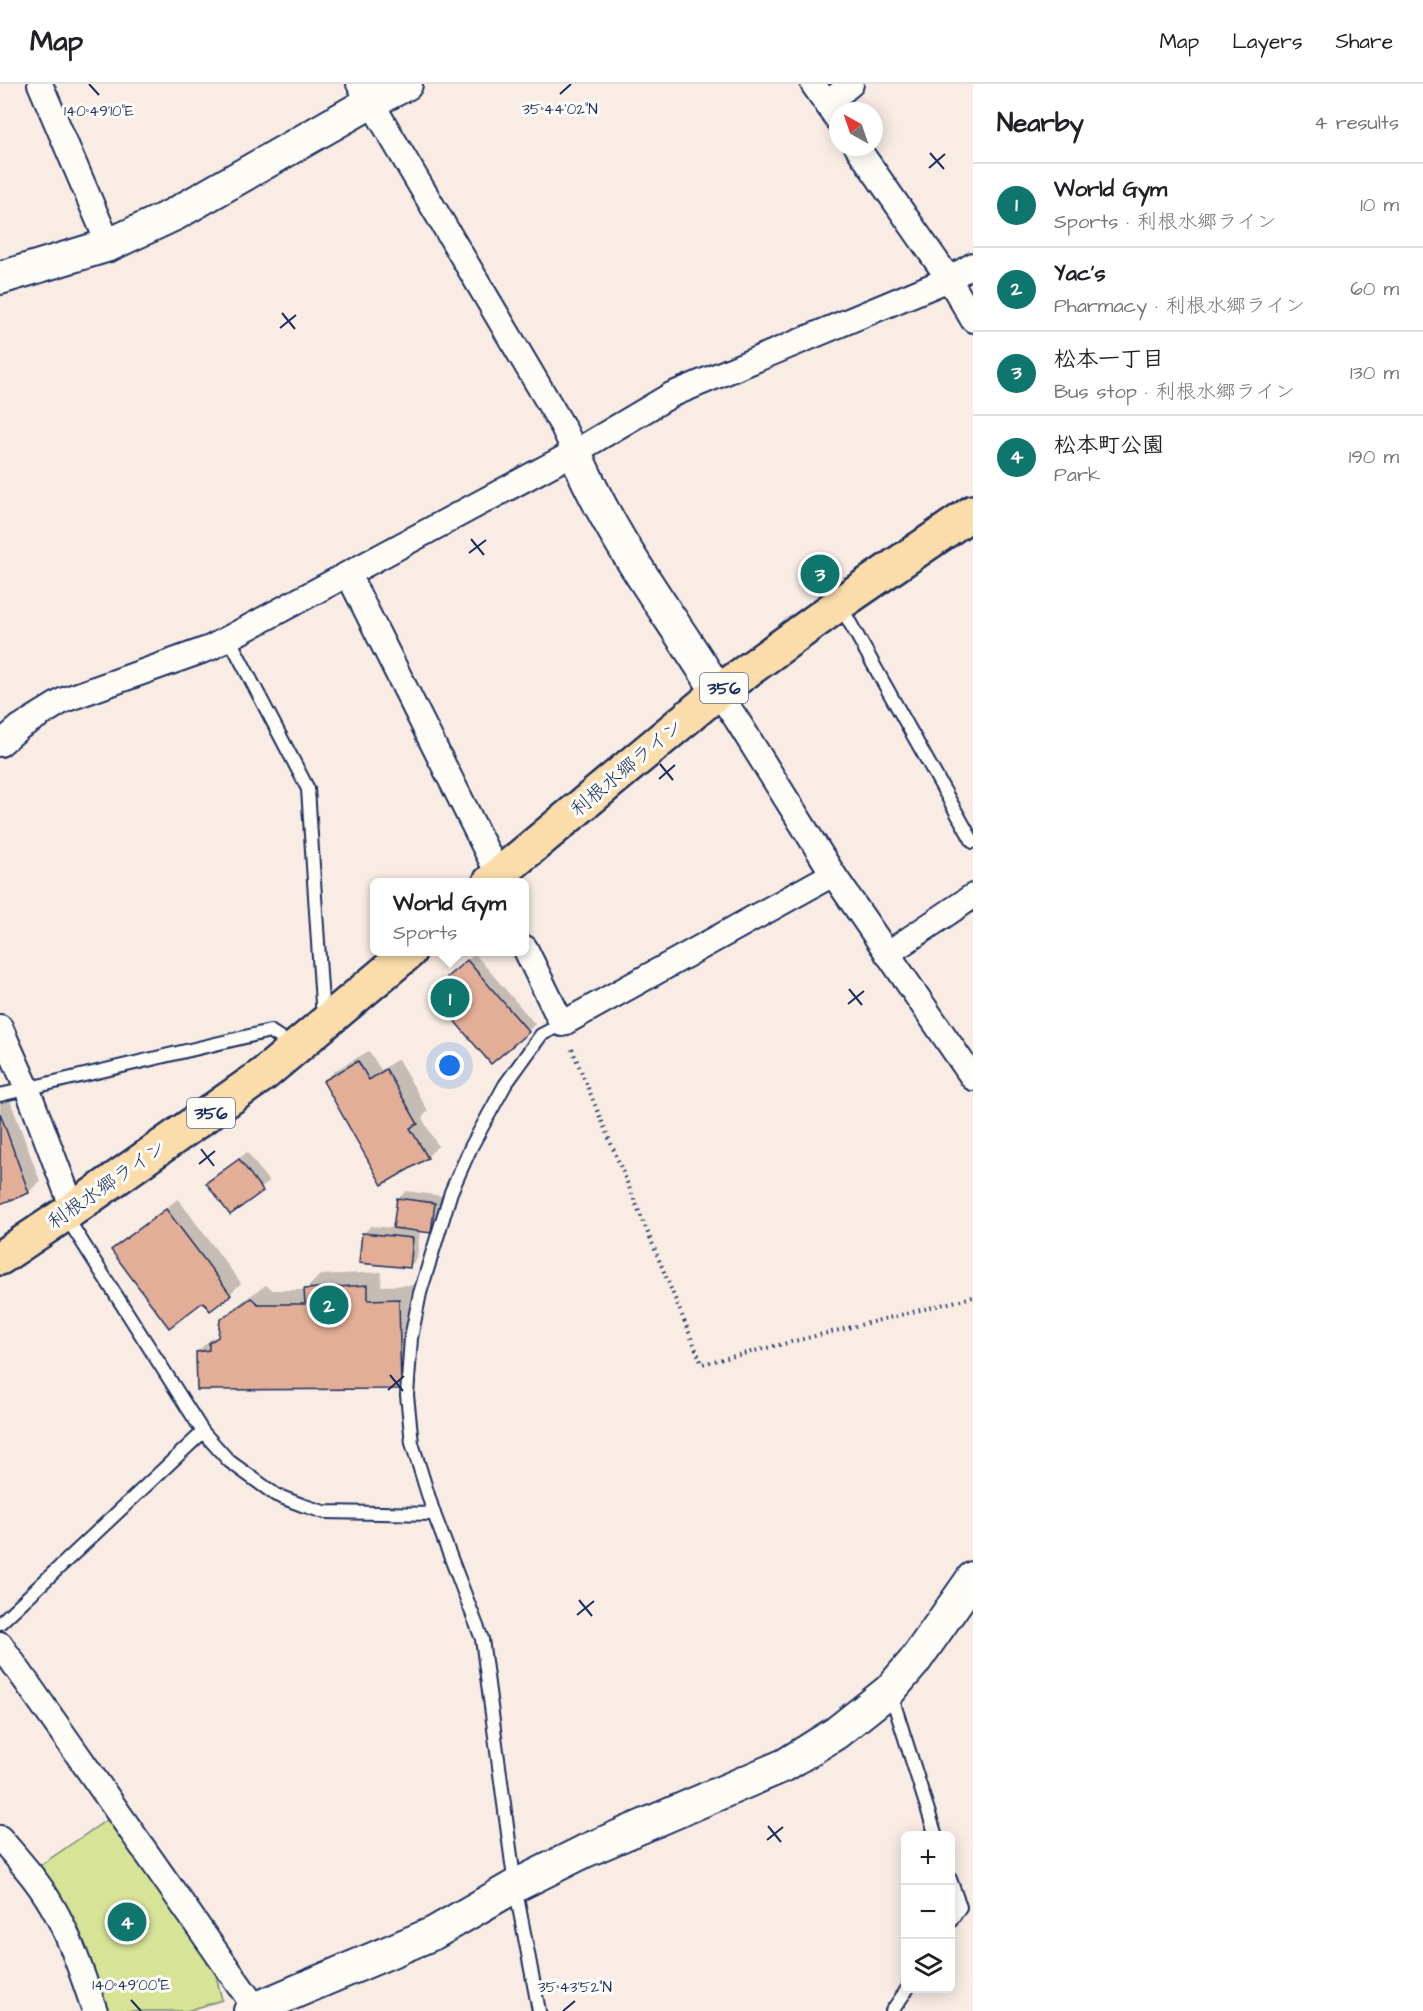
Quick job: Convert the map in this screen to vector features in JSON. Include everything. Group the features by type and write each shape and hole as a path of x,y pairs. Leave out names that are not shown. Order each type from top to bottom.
{"highway":[{"name":"利根水郷ライン","path":"496,878 718,692 839,604 973,512"},
{"name":"利根水郷ライン","path":"0,1258 264,1074 403,956"}],"street":[{"path":"40,84 110,245"},
{"path":"0,278 110,245 175,214 365,93 406,84"},
{"path":"813,84 829,108"},
{"path":"839,102 851,84"},
{"path":"365,93 563,427 586,480 619,539 737,720 833,874 973,1078"},
{"path":"863,156 949,279 973,320"},
{"path":"0,744 20,727 64,700 210,648 575,452 671,394 949,279 973,265"},
{"path":"348,574 493,878"},
{"path":"529,956 562,1024 833,874"},
{"path":"887,954 973,896"},
{"path":"0,1027 27,1088 69,1212"},
{"path":"0,1644 254,2010 434,1933 515,1886 585,1851 785,1765 836,1733 890,1689 914,1662 973,1578"},
{"path":"0,1838 31,1874 51,1903 68,1936 95,2011"}],"lane":[{"path":"839,604 973,842"},
{"path":"229,638 308,789 323,1024"},
{"path":"539,2011 515,1886 482,1639 434,1514 412,1443 407,1395 411,1338 420,1293 451,1191 471,1147 505,1085 541,1035 562,1024"},
{"path":"0,1095 270,1031 296,1048"},
{"path":"69,1212 203,1432 229,1461 276,1495 324,1512 434,1514"},
{"path":"0,1623 203,1432"},
{"path":"890,1689 934,1831"},
{"path":"955,1891 960,1907 955,1915"},
{"path":"892,2011 905,1993"}],"path":[{"path":"562,1024 702,1364 973,1297"}],"green space":[{"path":"108,1819 213,1963 222,2000 187,2011 109,2011 77,1932 38,1867"}],"building":[{"path":"467,960 529,1032 491,1064 435,998 453,983 447,977"},
{"path":"358,1061 369,1080 386,1069 418,1124 410,1128 428,1158 382,1185 323,1081"},
{"path":"0,1113 29,1193 0,1204"},
{"path":"239,1159 263,1191 230,1215 206,1183"},
{"path":"397,1198 435,1203 431,1233 393,1228"},
{"path":"166,1209 231,1295 210,1311 203,1302 169,1328 111,1250"},
{"path":"362,1233 413,1238 410,1268 359,1263"},
{"path":"368,1285 368,1300 399,1299 401,1389 197,1390 196,1352 209,1350 209,1343 218,1337 220,1320 251,1298 258,1304 305,1304 304,1289"}],"place":[{"name":"松本一丁目","path":"820,574"},
{"name":"World Gym","path":"450,998"},
{"name":"Yac's","path":"329,1305"},
{"name":"松本町公園","path":"127,1922"}]}
